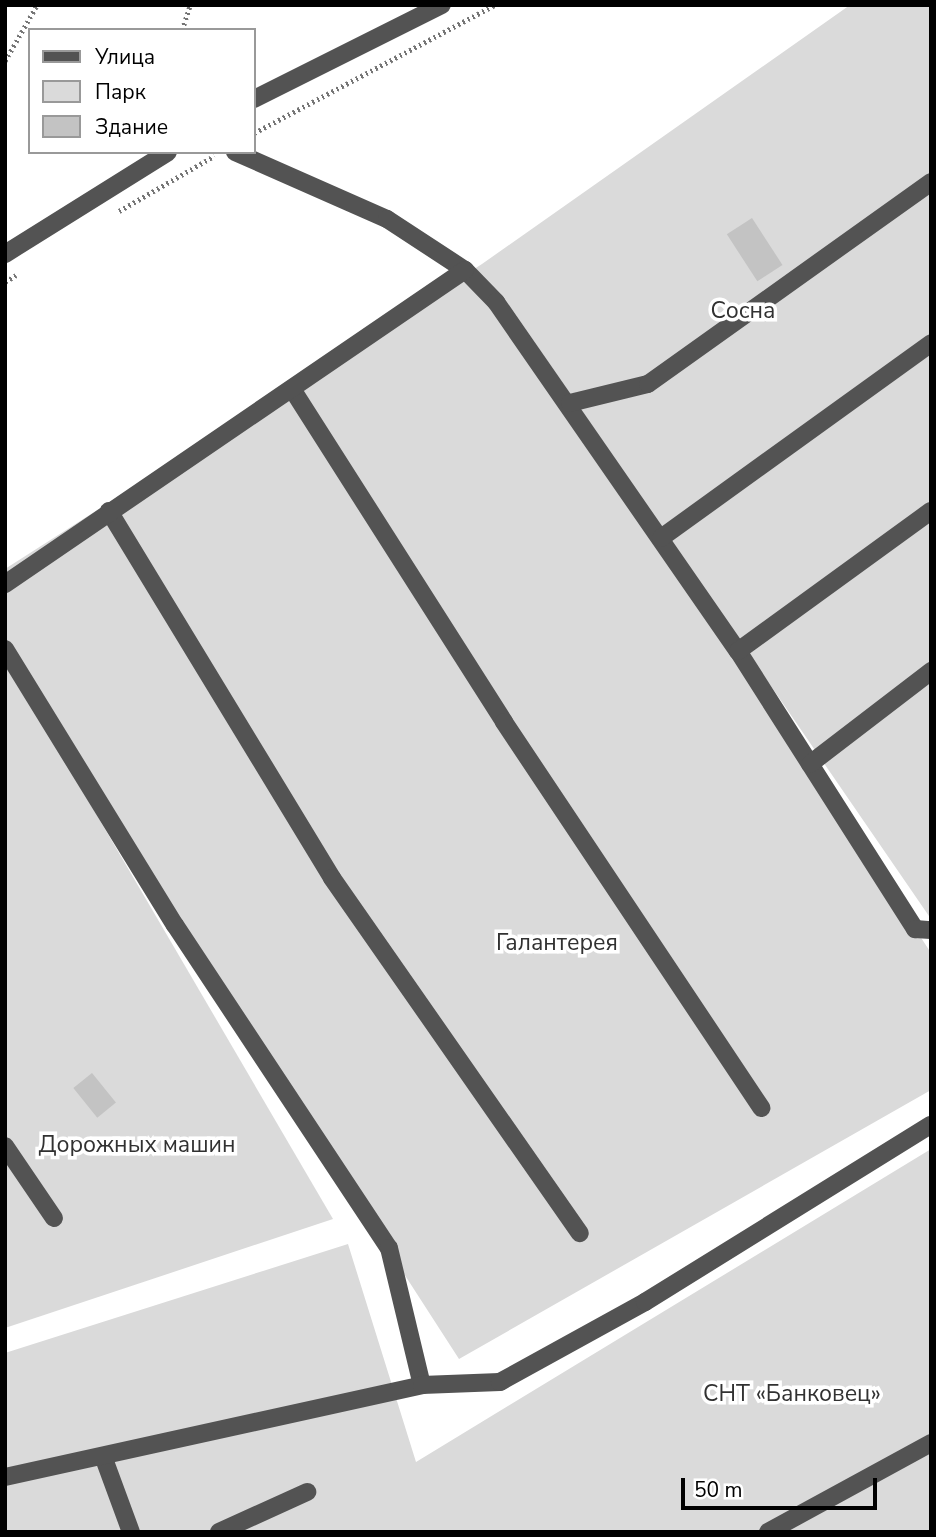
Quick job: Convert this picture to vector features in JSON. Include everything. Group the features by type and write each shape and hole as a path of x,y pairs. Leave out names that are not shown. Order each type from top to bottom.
{"street":[{"path":"256,98 442,5"},
{"path":"5,254 164,154"},
{"path":"240,154 387,219 465,270 570,403 738,651 915,929 931,930"},
{"path":"570,403 648,384 931,182"},
{"path":"5,584 109,511 294,392 465,270"},
{"path":"661,538 931,343"},
{"path":"294,392 504,722 761,1108"},
{"path":"109,511 332,878 580,1233"},
{"path":"738,651 931,511"},
{"path":"5,649 175,925 389,1248 422,1385"},
{"path":"810,764 931,671"},
{"path":"5,1477 422,1385 500,1382 645,1302 931,1125"},
{"path":"5,1146 54,1218"},
{"path":"768,1532 931,1443"},
{"path":"103,1456 131,1532"},
{"path":"219,1532 307,1492"}],"path":[{"path":"5,61 37,5"},
{"path":"183,28 190,5"},
{"path":"256,132 495,5"},
{"path":"108,218 218,154"},
{"path":"5,282 25,269"}],"green space":[{"name":"Галантерея","path":"850,5 931,5 931,919 507,302 931,953 931,1090 459,1359 5,656 5,569 482,264"},
{"name":"Дорожных машин","path":"5,658 333,1219 5,1328"},
{"name":"СНТ «Банковец»","path":"931,1149 931,1532 5,1532 5,1353 348,1244 416,1462"}],"building":[{"path":"752,218 782,265 757,281 727,234"},
{"path":"92,1073 116,1103 97,1118 73,1088"}],"park label":[{"name":"Сосна","path":"743,311"}]}
